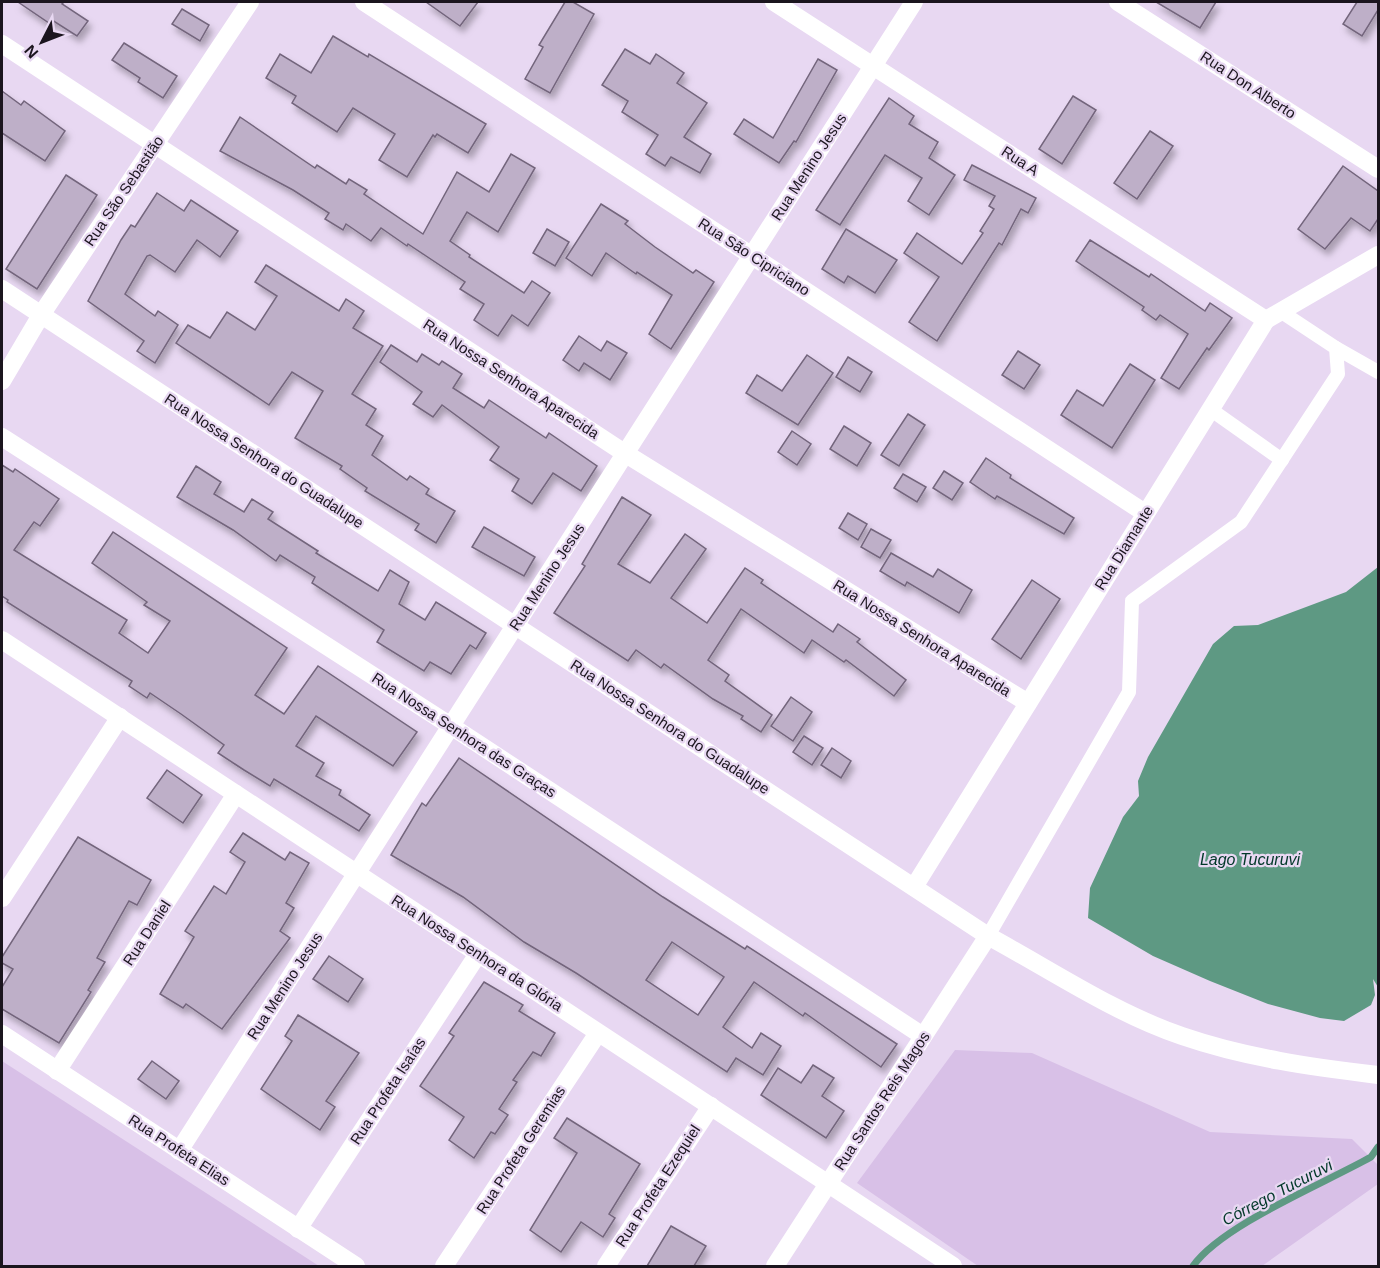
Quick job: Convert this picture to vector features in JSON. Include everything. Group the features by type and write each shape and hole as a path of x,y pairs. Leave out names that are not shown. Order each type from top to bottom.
{"street":[{"name":"Rua São Sebastião","path":"2,381 41,315 250,2"},
{"name":"Rua São Cipriciano","path":"364,2 1145,513"},
{"name":"Rua A","path":"774,2 1273,316"},
{"name":"Rua Menino Jesus","path":"179,1151 914,2"},
{"name":"Rua Don Alberto","path":"1118,2 1378,170"},
{"name":"Rua Nossa Senhora Aparecida","path":"2,44 626,454 1028,703"},
{"name":"Rua Diamante","path":"914,887 1210,409 1273,316 1378,255"},
{"name":"Rua Nossa Senhora do Guadalupe","path":"2,289 988,936 1137,1017 1181,1036 1267,1059 1378,1075"},
{"path":"1273,316 1378,372"},
{"path":"988,936 1129,692 1132,601 1241,522 1338,374 1336,348"},
{"path":"1210,409 1282,460"},
{"name":"Rua Nossa Senhora das Graças","path":"2,437 451,726 923,1036"},
{"name":"Rua Nossa Senhora da Glória","path":"2,642 120,717 951,1266"},
{"path":"2,898 120,717"},
{"name":"Rua Daniel","path":"57,1071 236,794"},
{"name":"Rua Santos Reis Magos","path":"775,1266 988,936"},
{"name":"Rua Profeta Isaías","path":"298,1229 478,954"},
{"name":"Rua Profeta Geremias","path":"444,1266 598,1033"},
{"name":"Rua Profeta Elias","path":"2,1034 356,1266"},
{"name":"Rua Profeta Ezequiel","path":"606,1266 711,1106"}],"shaded area":[{"path":"955,1050 1032,1053 1210,1132 1352,1139 1378,1165 1378,1184 1262,1266 978,1266 857,1183"},
{"path":"2,1061 319,1266 2,1266"}],"water":[{"name":"Lago Tucuruvi","path":"1378,567 1378,987 1373,979 1375,995 1371,1005 1344,1021 1320,1018 1268,1004 1153,956 1088,918 1090,888 1123,817 1139,796 1138,781 1148,757 1213,644 1234,626 1258,625 1346,592"}],"building":[{"path":"18,2 64,2 62,4 88,21 77,36 52,20 49,23"},
{"path":"426,2 478,2 460,26"},
{"path":"565,2 573,2 594,14 550,93 525,79 543,47 539,45"},
{"path":"1156,2 1216,2 1200,28"},
{"path":"1357,2 1378,2 1378,10 1362,36 1343,24"},
{"path":"182,9 209,25 200,41 172,24"},
{"path":"333,36 368,57 369,54 486,124 468,153 437,134 435,137 433,135 407,177 379,160 395,134 353,108 337,132 292,103 296,96 266,78 280,54 311,73"},
{"path":"124,43 177,76 163,98 138,82 140,78 112,60"},
{"path":"625,49 650,64 656,54 684,73 677,83 707,103 684,137 711,154 700,173 671,157 665,166 646,154 658,135 622,112 628,101 602,85"},
{"path":"818,59 837,70 796,142 794,141 779,163 734,134 744,119 773,138"},
{"path":"2,91 21,105 24,101 65,131 45,161 2,133"},
{"path":"1073,96 1096,110 1062,164 1039,149"},
{"path":"889,98 914,116 909,124 938,142 929,158 955,175 929,215 908,201 922,178 885,155 840,225 816,210"},
{"path":"240,117 315,168 317,165 346,184 349,179 367,190 364,194 423,234 457,172 489,192 511,154 535,168 498,232 467,212 450,241 470,255 469,257 524,293 532,281 550,293 528,326 512,315 498,336 474,320 484,304 460,289 465,282 408,244 407,246 381,228 371,241 346,224 343,230 325,219 329,213 293,190 220,151"},
{"path":"1150,131 1173,146 1137,199 1114,183"},
{"path":"972,165 1036,198 1028,213 1021,209 1002,245 999,243 937,341 909,322 939,277 904,253 917,233 962,264 983,233 980,231 994,209 989,206 995,196 964,180"},
{"path":"1343,166 1378,191 1378,219 1370,231 1351,218 1325,249 1298,229"},
{"path":"66,175 97,195 37,289 6,269"},
{"path":"157,193 184,211 191,200 238,231 220,257 197,240 175,272 150,255 147,256 125,294 155,316 158,311 178,325 155,363 137,351 144,341 88,301 121,240 131,225 135,227"},
{"path":"601,204 628,221 625,224 655,247 693,273 696,270 714,282 671,349 649,334 672,295 606,253 592,276 566,258"},
{"path":"547,229 569,242 555,266 533,253"},
{"path":"846,229 897,260 875,293 848,276 844,283 822,269"},
{"path":"1090,240 1149,277 1151,274 1205,311 1210,303 1232,318 1209,350 1207,348 1179,389 1161,378 1188,334 1160,315 1156,320 1142,310 1144,307 1076,261"},
{"path":"266,265 339,311 346,299 364,311 353,328 383,346 352,394 376,409 366,425 383,436 372,455 407,480 410,476 429,489 426,494 455,511 436,543 415,530 419,524 365,491 367,488 340,469 342,466 295,438 323,391 292,372 269,405 176,343 188,325 210,338 227,312 255,330 277,296 255,282"},
{"path":"579,336 601,351 607,341 627,353 610,380 584,363 579,371 563,360"},
{"path":"391,345 417,362 422,354 439,365 442,361 462,374 453,388 484,408 489,400 546,438 549,433 597,466 581,491 553,473 532,504 512,491 519,479 490,460 499,447 442,405 433,417 413,404 422,392 380,362"},
{"path":"1018,351 1040,365 1024,389 1002,375"},
{"path":"807,355 833,373 798,425 746,393 757,375 782,391"},
{"path":"848,357 872,372 860,392 836,377"},
{"path":"1130,364 1155,380 1112,448 1061,415 1077,390 1103,406"},
{"path":"908,414 925,425 899,466 881,455"},
{"path":"844,426 871,443 857,466 830,449"},
{"path":"792,431 811,444 797,465 778,452"},
{"path":"986,458 1011,475 1010,478 1074,518 1064,534 997,496 995,499 970,482"},
{"path":"2,465 13,472 15,469 59,499 40,526 34,522 14,550 127,620 119,633 148,653 170,621 144,605 147,602 92,563 113,532 287,648 255,695 284,714 318,666 417,732 393,766 316,716 296,746 324,763 316,776 341,790 339,795 370,815 359,831 274,779 270,786 244,770 218,753 224,745 181,714 150,693 147,698 129,686 132,681 7,602 8,600 2,596"},
{"path":"196,466 221,482 214,494 244,512 252,499 273,512 268,519 318,551 316,553 378,591 390,570 409,582 399,604 425,620 436,602 486,633 476,649 470,645 451,674 430,662 424,671 377,642 384,630 312,583 315,577 280,555 276,561 233,530 177,497"},
{"path":"944,471 963,483 952,500 933,488"},
{"path":"903,474 926,487 917,502 894,488"},
{"path":"622,497 651,515 618,564 650,583 685,534 706,549 671,598 707,623 745,568 763,580 761,583 833,632 838,624 860,639 857,642 906,680 894,696 846,660 844,662 812,640 804,653 741,609 708,660 729,675 725,681 772,715 761,732 741,719 743,716 713,699 664,664 661,668 636,650 628,661 554,613 585,566 582,564"},
{"path":"848,513 867,524 858,540 839,528"},
{"path":"484,527 535,557 524,576 472,547"},
{"path":"871,529 891,540 880,558 861,547"},
{"path":"891,553 933,577 938,569 972,590 959,613 907,582 905,586 880,571"},
{"path":"1032,580 1060,599 1021,659 992,639"},
{"path":"791,697 812,712 793,741 771,726"},
{"path":"804,736 823,748 812,765 793,752"},
{"path":"832,748 851,761 841,778 821,765"},
{"path":"459,758 663,897 745,949 747,946 897,1044 881,1067 805,1013 803,1016 754,982 723,1027 752,1048 761,1033 781,1046 763,1075 736,1058 727,1072 576,973 524,942 463,897 391,855 422,803 426,806","holes":["672,942 724,977 698,1015 646,980"]},
{"path":"167,770 202,795 183,823 147,798"},
{"path":"243,833 285,860 290,852 309,863 286,903 294,908 280,931 290,938 222,1029 186,1004 183,1008 160,994 194,937 185,931 214,886 226,894 245,862 230,852"},
{"path":"78,837 151,880 137,905 129,901 97,958 105,962 88,990 91,992 59,1043 2,1009 2,987 13,969 2,963 2,957"},
{"path":"329,956 363,979 348,1002 313,979"},
{"path":"484,982 523,1005 519,1011 555,1033 541,1056 533,1052 513,1080 517,1082 499,1109 508,1115 495,1134 491,1132 474,1158 449,1140 464,1117 420,1086 454,1036 449,1033"},
{"path":"298,1015 359,1053 326,1101 335,1107 320,1130 261,1089 292,1041 285,1036"},
{"path":"152,1061 179,1081 166,1099 138,1079"},
{"path":"813,1065 834,1078 822,1096 844,1111 826,1138 761,1095 778,1068 801,1083"},
{"path":"567,1118 640,1164 609,1214 615,1218 603,1237 581,1222 561,1252 530,1230 577,1153 554,1138"},
{"path":"671,1226 706,1246 694,1266 647,1266"}],"waterway":[{"name":"Córrego Tucuruvi","path":"1193,1266 1226,1235 1275,1206 1371,1157 1378,1147"}]}
